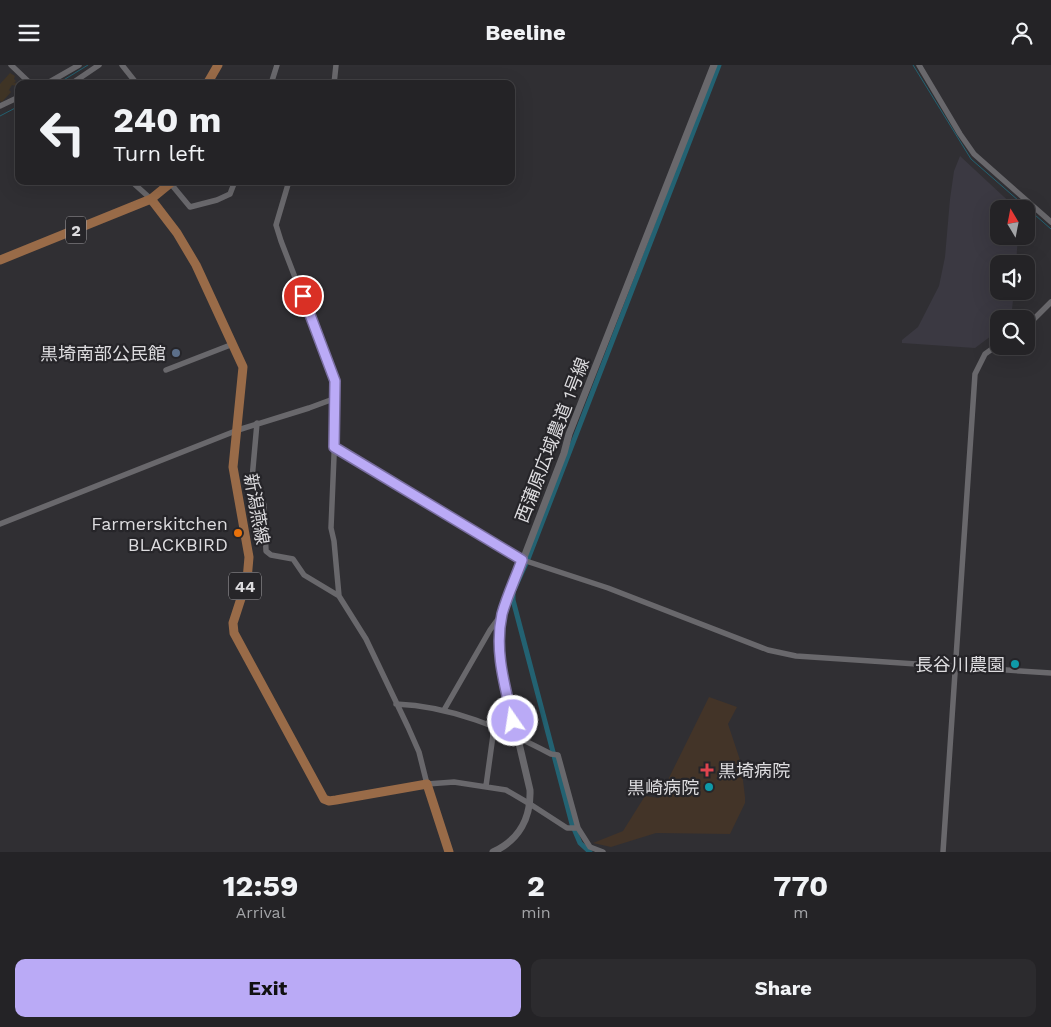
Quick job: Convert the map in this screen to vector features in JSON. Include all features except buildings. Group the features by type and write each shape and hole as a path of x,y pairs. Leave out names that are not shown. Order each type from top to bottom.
{"main road":[{"path":"209,80 218,65"},
{"name":"2","path":"0,260 151,199 169,185"},
{"name":"新潟燕線","path":"151,199 177,233 196,265 243,367 233,467 249,557 247,580 234,623 234,633 324,799 329,801 427,785"},
{"path":"427,785 449,852"}],"street":[{"path":"11,65 27,80"},
{"path":"53,80 79,65"},
{"path":"77,80 99,65"},
{"path":"122,65 134,80"},
{"path":"272,80 277,65"},
{"path":"334,80 336,65"},
{"name":"西蒲原広域農道 1号線","path":"493,852 502,848 520,830 527,817 530,804 530,790 499,651 503,612 564,453 569,434 714,65"},
{"path":"919,65 974,155 1051,222"},
{"path":"0,106 15,99"},
{"path":"135,185 151,199"},
{"path":"174,185 190,207 217,200 230,194 233,185"},
{"path":"288,185 276,225 335,381 331,528 339,596"},
{"path":"1035,318 1051,302"},
{"path":"166,370 233,344"},
{"path":"943,852 975,374 986,354 990,351"},
{"path":"0,524 238,430 336,398"},
{"path":"257,423 252,479 264,505 266,551 271,555 293,559 304,575 339,596 366,639 420,752 427,785 454,782 506,790 567,828 578,828"},
{"path":"334,447 522,560 608,588 768,650 796,656 1051,673"},
{"path":"444,710 490,630 503,612"},
{"path":"396,704 418,705 444,710 480,721 551,754 558,755 578,828 590,847 603,852"},
{"path":"486,787 494,728"}],"shaded area":[{"path":"10,73 15,76 15,86 12,85 9,90 11,92 2,102 0,101 0,84"},
{"path":"960,156 1007,200 990,200 990,245 1017,245 1017,255 990,255 990,300 1013,300 1012,310 990,310 990,337 975,348 902,343 902,340 918,327 939,286 945,257 954,171"},
{"name":"黒埼病院","path":"709,697 737,707 728,724 741,763 745,803 730,834 656,833 611,847 593,843 623,831 645,796 659,798"}],"waterway":[{"path":"64,80 88,65"},
{"path":"590,852 580,843 572,824 513,600 513,592 528,559 719,65"},
{"path":"913,65 971,159 1051,229"},
{"path":"0,116 15,108"}],"place":[{"name":"黒埼南部公民館","path":"176,353"},
{"name":"Farmerskitchen BLACKBIRD","path":"238,533"},
{"name":"長谷川農園","path":"1015,664"},
{"name":"黒埼病院","path":"707,770"},
{"name":"黒崎病院","path":"709,787"}],"route":[{"path":"303,296 335,381 334,447 522,560 503,612 499,639 502,671 513,721"}]}
